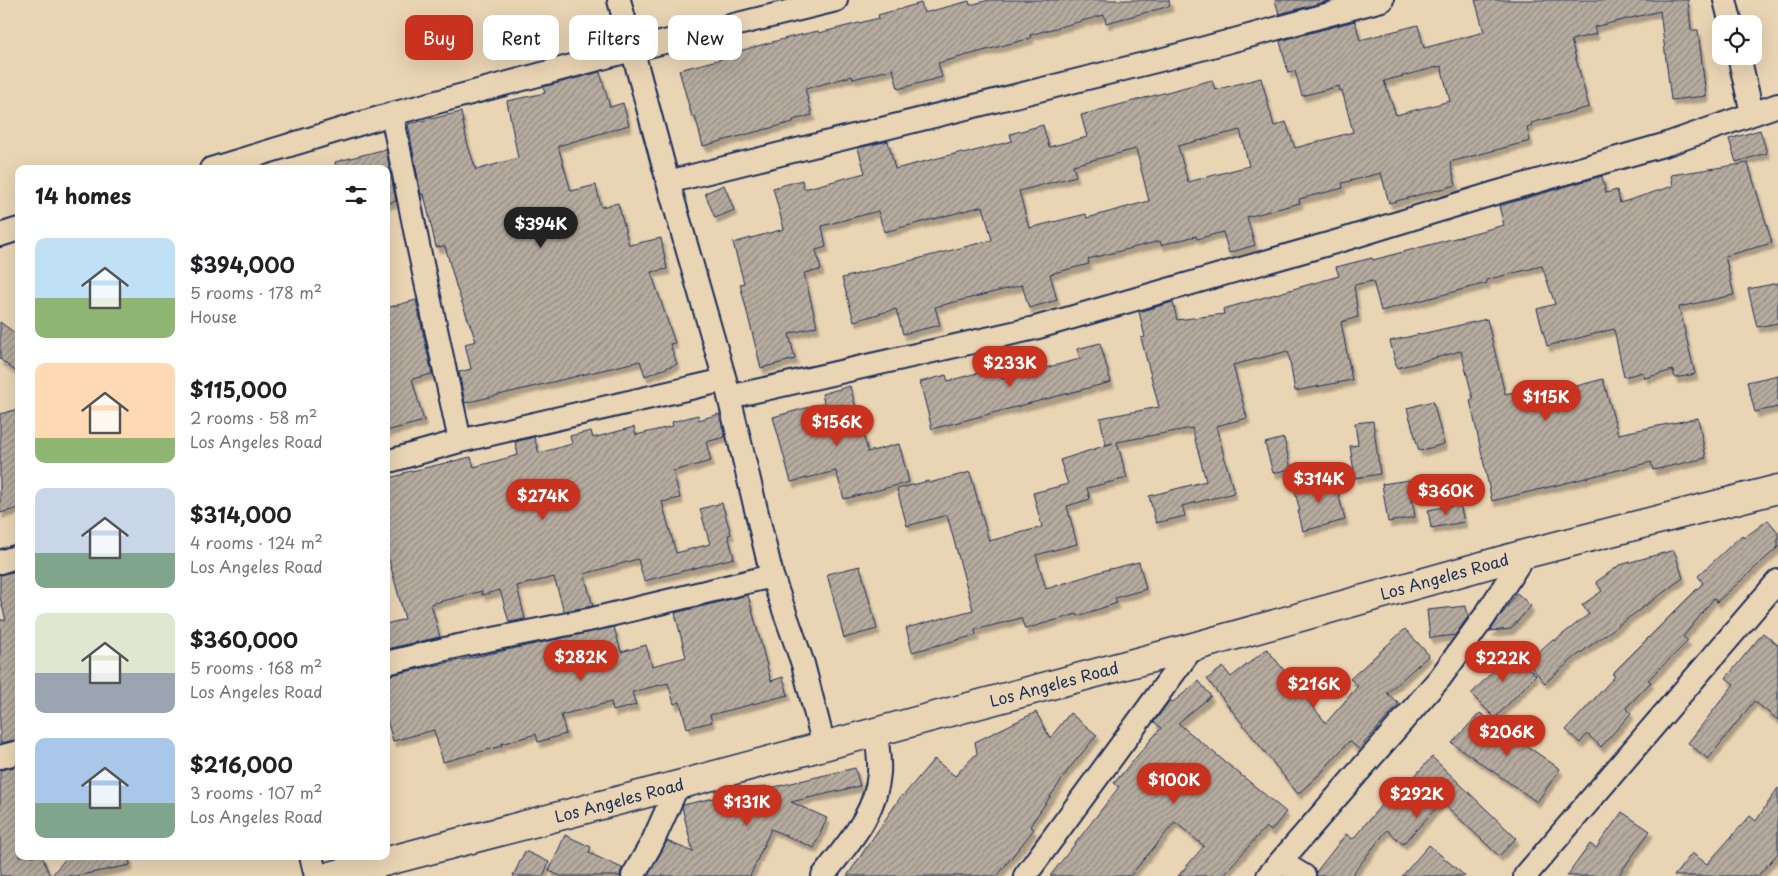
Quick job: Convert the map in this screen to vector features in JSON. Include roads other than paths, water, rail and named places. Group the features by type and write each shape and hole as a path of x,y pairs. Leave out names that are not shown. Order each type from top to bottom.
{"main road":[{"name":"Los Angeles Road","path":"330,876 1193,647 1525,554 1778,489"}],"street":[{"path":"619,0 623,15"},
{"path":"658,44 836,0"},
{"path":"668,182 1160,60 1382,0"},
{"path":"1725,0 1729,15"},
{"path":"224,165 392,114 594,60"},
{"path":"635,60 727,389 772,576 803,664 824,746"},
{"path":"1741,65 1752,113"},
{"path":"390,461 460,441 727,389 888,362 1035,328 1340,241 1495,193 1667,144 1752,113 1777,110"},
{"path":"392,114 460,441"},
{"path":"0,235 15,230"},
{"path":"1304,876 1275,869 1440,678 1485,616 1525,554"},
{"path":"0,562 15,557"},
{"path":"390,662 602,616 772,576"},
{"path":"1526,876 1778,581"},
{"path":"1025,876 1193,647"},
{"path":"823,876 864,822 873,804 879,774 876,731"},
{"path":"0,758 15,753"},
{"path":"633,876 652,843 678,785"},
{"path":"312,860 316,876"}]}
